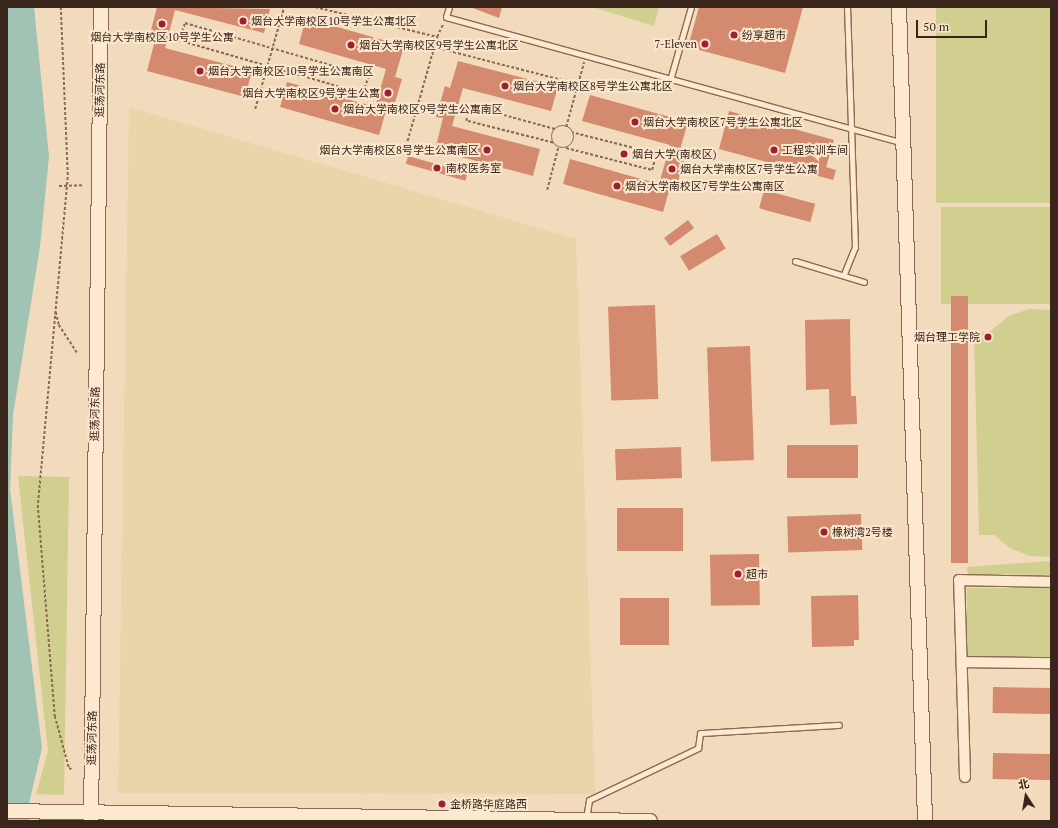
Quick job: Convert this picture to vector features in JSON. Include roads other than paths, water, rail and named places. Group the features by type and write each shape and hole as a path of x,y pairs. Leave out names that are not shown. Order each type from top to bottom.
{"street":[{"name":"逛荡河东路","path":"91,816 101,7"},
{"path":"899,7 925,821"},
{"path":"965,777 963,662 959,580 1051,582"},
{"path":"963,662 1051,663"},
{"path":"7,811 28,811 91,816 650,821"}],"lane":[{"path":"449,7 446,17 903,144"},
{"path":"670,80 691,7"},
{"path":"844,274 855,247 847,7"},
{"path":"795,260 844,274 864,282"},
{"path":"586,820 590,800 698,748 700,733 839,724"}],"place":[{"name":"烟台大学南校区10号学生公寓北区","path":"243,21"},
{"name":"烟台大学南校区10号学生公寓","path":"162,24"},
{"name":"纷享超市","path":"734,35"},
{"name":"7-Eleven","path":"705,44"},
{"name":"烟台大学南校区9号学生公寓北区","path":"351,45"},
{"name":"烟台大学南校区10号学生公寓南区","path":"200,71"},
{"name":"烟台大学南校区8号学生公寓北区","path":"505,86"},
{"name":"烟台大学南校区9号学生公寓","path":"388,93"},
{"name":"烟台大学南校区9号学生公寓南区","path":"335,109"},
{"name":"烟台大学南校区7号学生公寓北区","path":"635,122"},
{"name":"烟台大学南校区8号学生公寓南区","path":"487,150"},
{"name":"工程实训车间","path":"774,150"},
{"name":"烟台大学(南校区)","path":"624,154"},
{"name":"南校医务室","path":"437,168"},
{"name":"烟台大学南校区7号学生公寓","path":"672,169"},
{"name":"烟台大学南校区7号学生公寓南区","path":"617,186"},
{"name":"烟台理工学院","path":"988,337"},
{"name":"橡树湾2号楼","path":"824,532"},
{"name":"超市","path":"738,574"},
{"name":"金桥路华庭路西","path":"442,804"}]}
